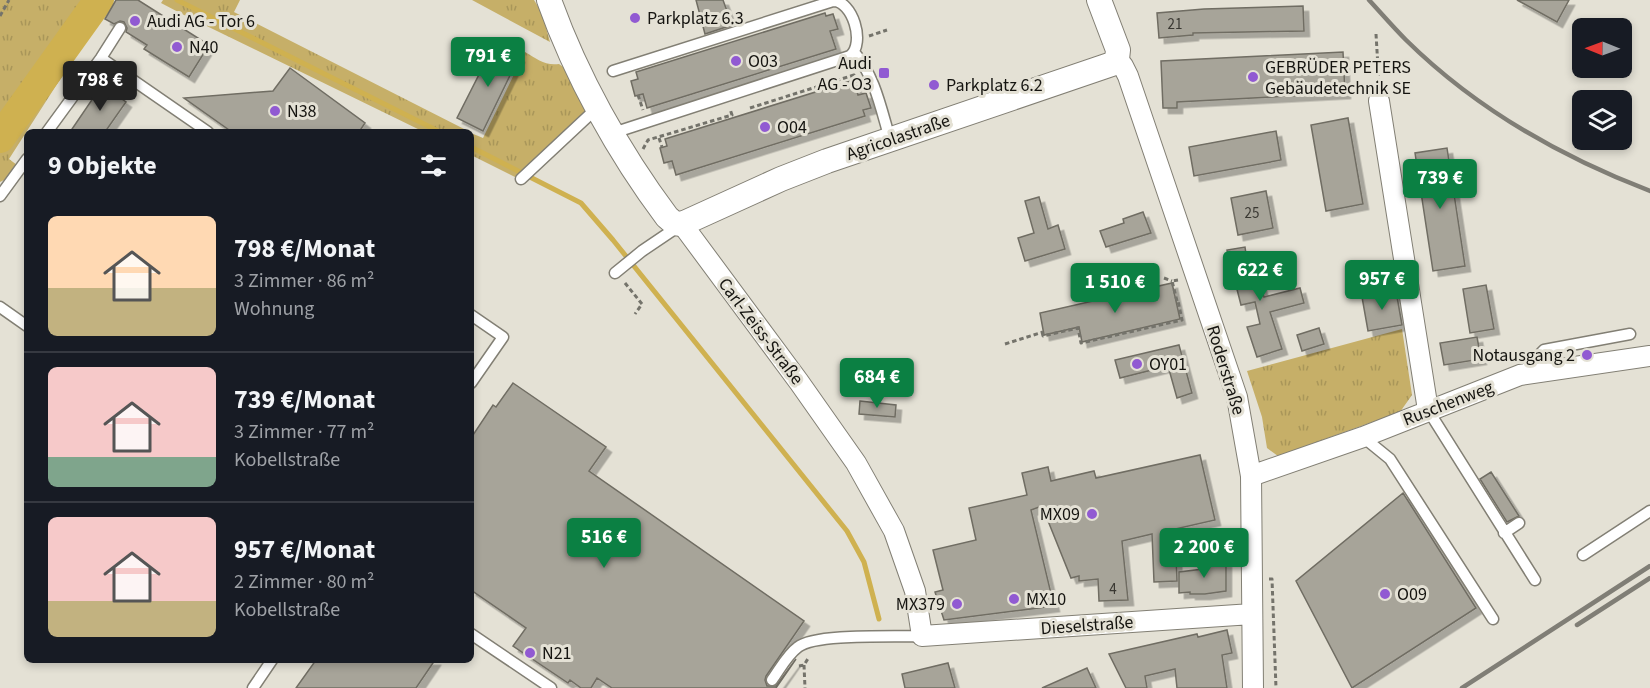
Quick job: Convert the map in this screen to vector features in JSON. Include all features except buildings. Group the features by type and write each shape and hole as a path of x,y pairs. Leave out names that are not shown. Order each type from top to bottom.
{"street":[{"path":"549,0 570,52 613,133 667,218 682,224"},
{"name":"Roderstraße","path":"1099,0 1118,51 1117,59 1123,66 1131,86 1237,397 1251,476 1253,688"},
{"name":"Agricolastraße","path":"682,224 781,179 890,139 1112,64 1117,59"},
{"path":"1379,100 1428,410"},
{"name":"Carl-Zeiss-Straße","path":"682,224 779,354 856,463 894,531 915,591 922,636"},
{"name":"Ruschenweg","path":"1251,476 1363,437 1520,375 1650,357"},
{"name":"Dieselstraße","path":"922,636 1252,614"}],"lane":[{"path":"613,133 850,56 854,52 858,39 848,8 842,2 833,1 614,71"},
{"path":"49,129 120,28"},
{"path":"854,52 864,64 870,77 890,139"},
{"path":"101,58 204,129"},
{"path":"521,179 598,107"},
{"path":"0,196 24,163"},
{"path":"617,272 642,251 682,224"},
{"path":"0,308 24,324"},
{"path":"474,317 503,337 474,379"},
{"path":"1520,375 1544,350 1630,334"},
{"path":"1428,410 1535,580"},
{"path":"1363,437 1390,459 1493,619"},
{"path":"1583,555 1650,511"},
{"path":"1504,533 1519,523"},
{"path":"474,636 551,688"},
{"path":"772,680 790,655 802,644 822,639 922,636"},
{"path":"253,688 270,663"}],"path":[{"path":"0,16 9,0"},
{"path":"876,33 887,30"},
{"path":"1376,34 1379,100"},
{"path":"750,108 854,75 862,94"},
{"path":"638,95 643,110"},
{"path":"648,140 732,115 728,103"},
{"path":"659,137 662,147"},
{"path":"617,272 642,304 635,314"},
{"path":"1164,278 1172,281 1180,279"},
{"path":"1005,344 1043,332 1043,336 1078,328 1081,343 1182,320 1172,281"},
{"path":"1272,584 1276,688"},
{"path":"804,665 806,688"}],"green space":[{"path":"0,0 111,0 28,129 24,129 24,136 9,159 17,165 6,179 0,182"},
{"path":"163,0 240,0 234,12 464,129 418,129 161,3"},
{"path":"472,0 534,0 542,13 550,42"},
{"path":"525,52 541,61 559,64 566,69 585,109 583,115 515,177 474,156 474,134 483,138"},
{"path":"1402,329 1412,395 1400,412 1278,456 1267,448 1262,417 1247,371"}],"waterway":[{"path":"0,137 99,0"},
{"path":"0,138 99,0"},
{"path":"177,0 434,129"},
{"path":"474,149 581,203 613,240 847,531 864,562 879,619"}],"railway":[{"path":"1369,0 1433,65 1490,109 1584,163 1650,191"},
{"path":"1462,688 1650,566"},
{"path":"1577,625 1650,578"}],"place":[{"name":"Parkplatz 6.3","path":"635,18"},
{"name":"Audi AG - Tor 6","path":"135,21"},
{"name":"N40","path":"177,47"},
{"name":"O03","path":"736,61"},
{"name":"Audi AG - O3","path":"884,73"},
{"name":"GEBRÜDER PETERS Gebäudetechnik SE","path":"1253,77"},
{"name":"Parkplatz 6.2","path":"934,85"},
{"name":"N38","path":"275,111"},
{"name":"O04","path":"765,127"},
{"name":"Notausgang 2","path":"1587,355"},
{"name":"OY01","path":"1137,364"},
{"name":"MX09","path":"1092,514"},
{"name":"O09","path":"1385,594"},
{"name":"MX10","path":"1014,599"},
{"name":"MX379","path":"957,604"},
{"name":"N21","path":"530,653"}]}
